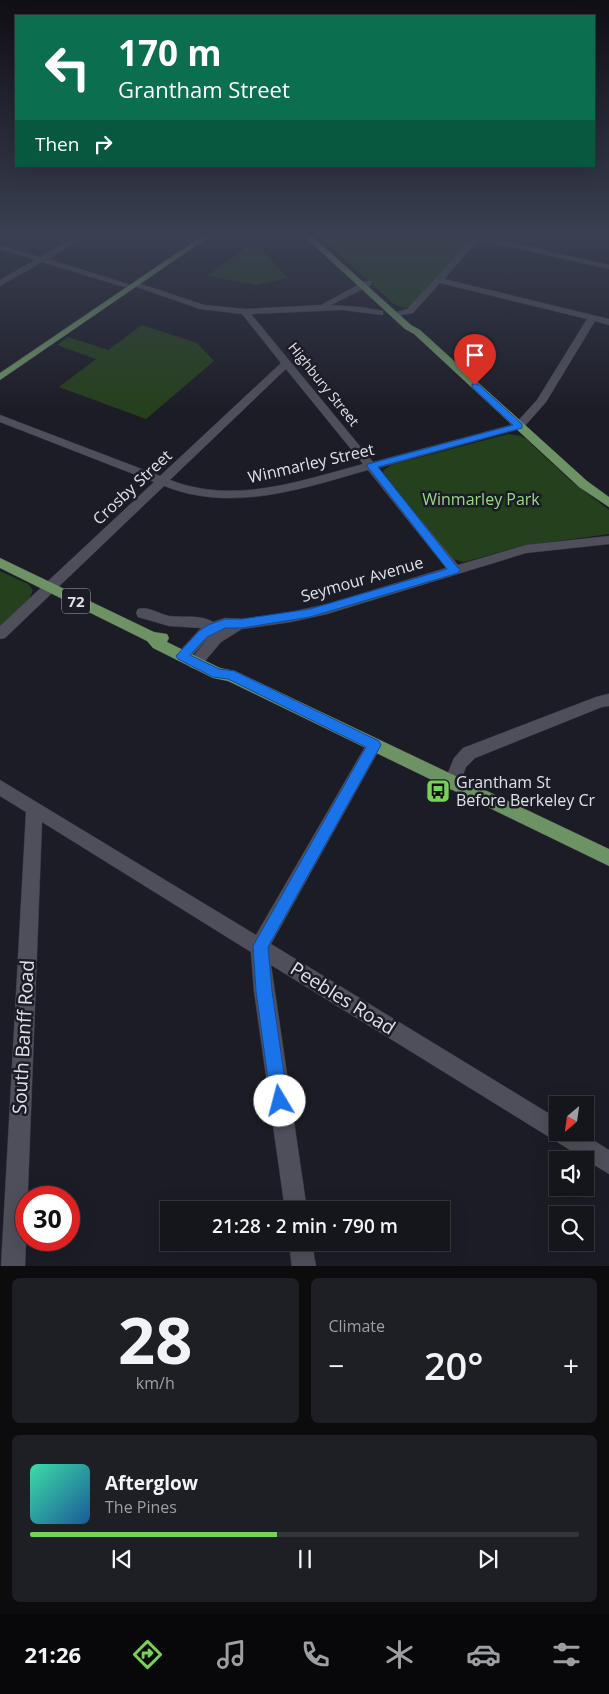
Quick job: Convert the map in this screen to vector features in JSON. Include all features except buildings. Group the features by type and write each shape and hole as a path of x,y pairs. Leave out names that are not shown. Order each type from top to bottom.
{"main road":[{"path":"0,371 112,295"},
{"path":"0,377 113,295"},
{"path":"376,295 398,314 408,327 417,332 583,484 609,503"},
{"name":"72","path":"0,563 152,637 158,644 198,659 218,674 230,674 609,858"}],"street":[{"path":"164,295 206,307 245,312 320,307 358,308 380,313"},
{"path":"320,307 344,295"},
{"path":"398,314 410,311 425,295"},
{"path":"500,295 609,322"},
{"name":"Highbury Street","path":"245,312 455,570"},
{"path":"519,426 541,402 592,318"},
{"name":"Crosby Street","path":"0,634 287,363"},
{"name":"Winmarley Street","path":"0,418 161,482 187,491 218,496 252,495 372,466 519,426"},
{"name":"Seymour Avenue","path":"143,613 169,620 204,624 212,628 225,623 242,624 291,617 327,609 526,549 609,540"},
{"name":"Seymour Avenue","path":"198,659 216,638 242,624"},
{"path":"185,653 212,628"},
{"path":"452,782 460,763 469,753 601,700 609,700"},
{"path":"295,1201 264,991 260,946 374,745"},
{"name":"Peebles Road","path":"0,787 549,1126"},
{"name":"South Banff Road","path":"13,1266 34,808"},
{"name":"Peebles Road","path":"574,1141 609,1163"},
{"path":"302,1251 304,1266"}],"green space":[{"path":"384,295 421,295 411,306 404,308 394,304"},
{"path":"142,325 197,343 214,361 146,419 59,387 96,359 57,345 68,337 108,350"},
{"name":"Winmarley Park","path":"508,434 521,436 526,439 571,481 609,510 609,534 522,546 464,562 452,559 384,475 383,471 391,465"},
{"path":"0,571 28,584 33,590 29,600 0,627"}],"place":[{"name":"Grantham St Before Berkeley Cr","path":"438,791"}],"route":[{"path":"280,1101 264,991 260,946 374,745 230,674 218,674 182,656 203,634 225,623 242,624 310,613 455,570 372,466 519,426 475,385"}]}
